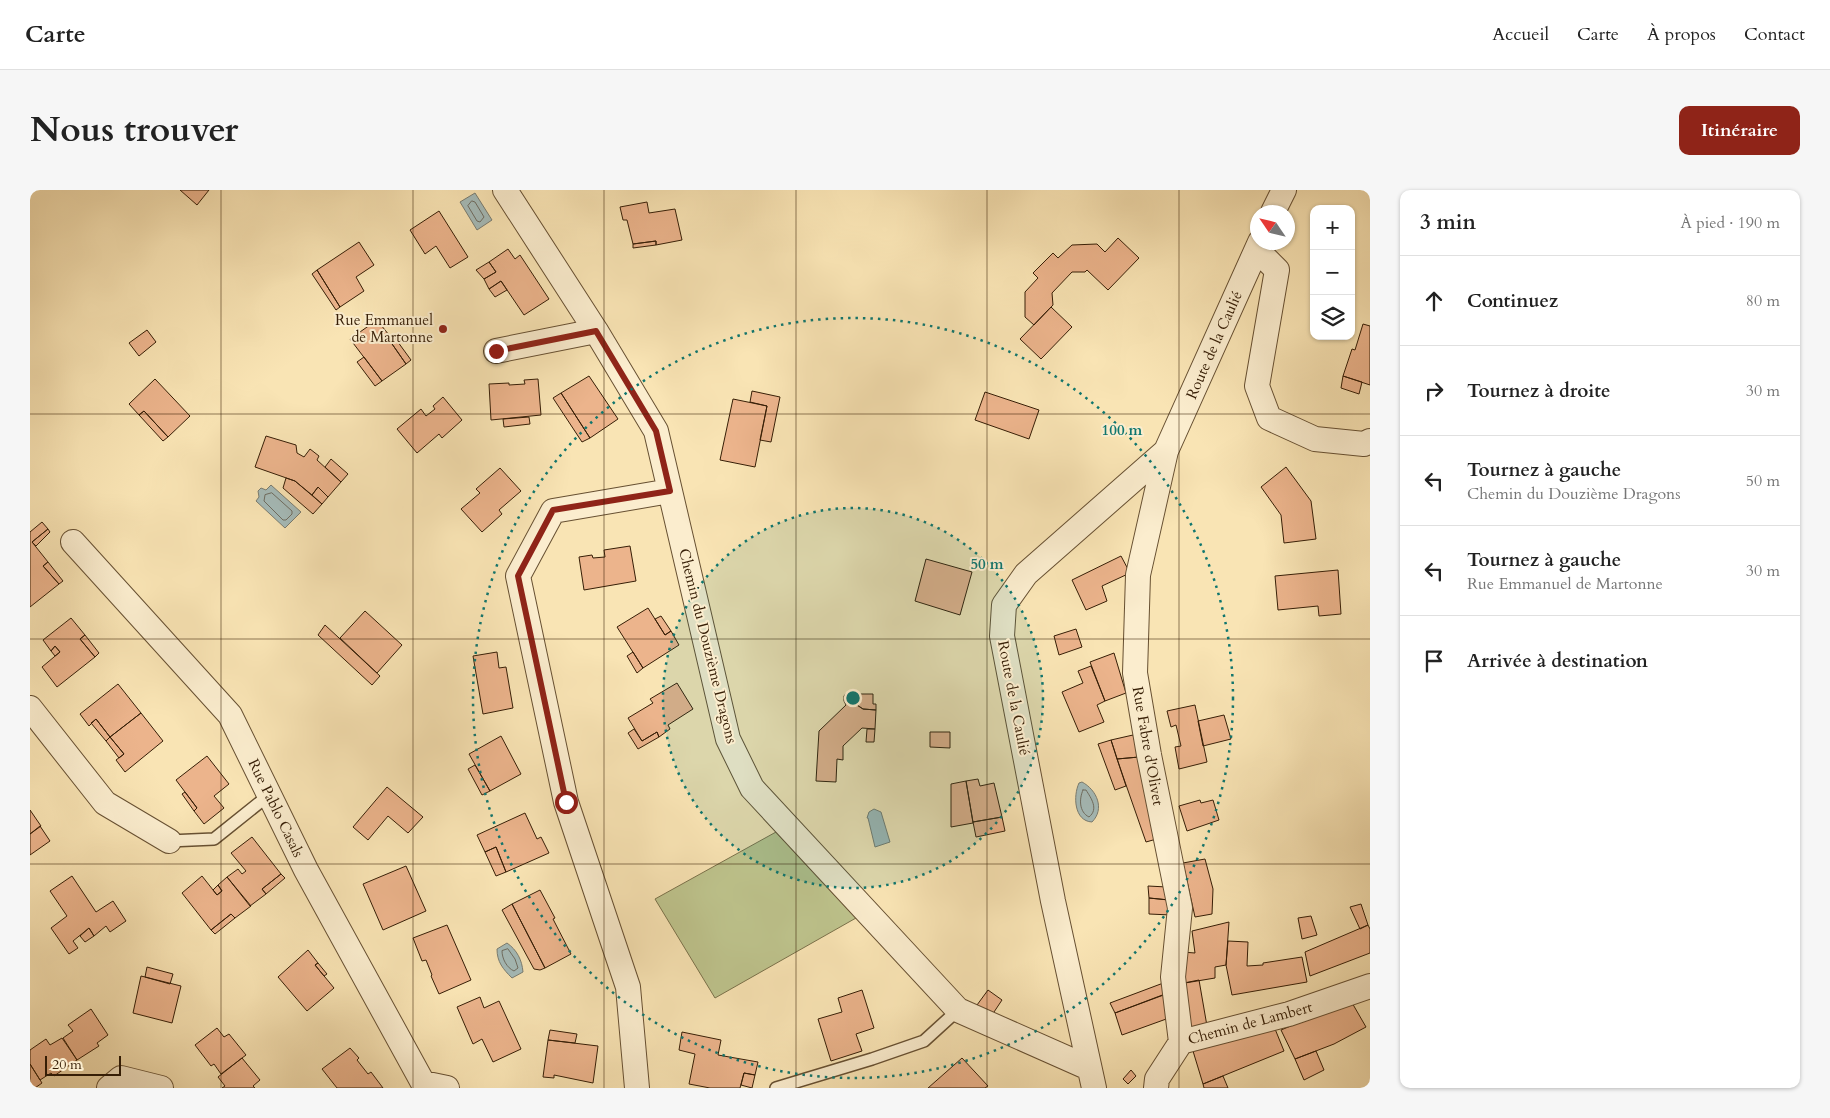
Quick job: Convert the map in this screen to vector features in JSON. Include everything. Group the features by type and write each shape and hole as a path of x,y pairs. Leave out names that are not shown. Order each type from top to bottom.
{"street":[{"name":"Chemin du Douzième Dragons","path":"505,190 596,331 656,431 728,739 752,788 958,1010 1091,1078"},
{"path":"1276,205 1284,190"},
{"name":"Route de la Caulié","path":"1091,1078 1053,901 1002,636 1004,605 1026,574 1166,451 1256,250"},
{"path":"1261,250 1277,270 1256,386 1269,418 1315,440 1364,444 1370,441"},
{"path":"496,351 596,331"},
{"name":"Rue Fabre d'Olivet","path":"1166,451 1138,575 1135,673 1149,755 1180,908 1173,977 1181,1042"},
{"path":"637,1088 628,986 566,802 518,576 553,510 670,491"},
{"name":"Rue Pablo Casals","path":"73,542 230,715 306,870 423,1083 447,1088"},
{"path":"30,708 105,803 169,841"},
{"name":"Chemin de Lambert","path":"1156,1088 1158,1079 1181,1042 1289,1014 1370,986"},
{"path":"109,1088 121,1078 161,1088"}],"lane":[{"path":"169,841 214,839 269,795"},
{"path":"776,1088 924,1041 958,1010"}],"green space":[{"path":"776,832 856,918 715,998 655,899"}],"water":[{"path":"475,193 492,220 477,230 460,202"},
{"path":"271,485 301,512 285,528 256,501 259,497 258,491 261,488 266,490"},
{"path":"1082,782 1092,790 1098,800 1098,811 1092,822 1086,821 1078,813 1076,807 1077,788 1079,783"},
{"path":"874,809 881,812 890,842 875,847 867,818 869,812"},
{"path":"507,943 520,959 523,972 512,978 501,965 497,954 497,949"}],"building":[{"path":"180,190 209,190 197,205"},
{"path":"647,202 649,213 675,209 682,240 656,245 656,241 633,244 627,220 623,220 620,207"},
{"path":"439,211 468,257 450,268 436,246 425,254 410,230"},
{"path":"1118,238 1139,258 1108,290 1087,270 1085,272 1072,272 1052,293 1053,305 1034,325 1025,317 1025,292 1038,278 1033,273 1053,253 1058,258 1072,245 1097,244 1105,252"},
{"path":"656,241 656,245 633,248 633,244"},
{"path":"359,242 374,265 356,277 364,291 340,307 317,270"},
{"path":"508,249 515,259 520,255 549,299 524,315 501,281 489,289 484,279 496,272 489,262"},
{"path":"489,262 496,272 484,279 476,270"},
{"path":"317,270 340,307 336,310 312,274"},
{"path":"501,281 507,290 495,297 489,289"},
{"path":"1051,307 1072,327 1041,359 1020,339"},
{"path":"377,320 393,340 390,341 406,364 382,381 350,339"},
{"path":"1363,324 1370,326 1370,385 1343,376 1352,349 1355,350"},
{"path":"147,330 156,342 139,356 129,343"},
{"path":"395,338 411,360 406,364 390,341"},
{"path":"364,357 382,381 375,386 357,362"},
{"path":"589,376 618,419 590,438 561,393"},
{"path":"1343,376 1362,382 1359,394 1341,388"},
{"path":"155,379 190,416 168,437 144,411 139,415 129,404"},
{"path":"538,379 541,415 491,420 489,384 525,384 524,380"},
{"path":"752,391 780,397 771,442 760,440 767,406 750,402"},
{"path":"985,392 1039,410 1029,439 975,420"},
{"path":"561,393 590,438 582,442 553,398"},
{"path":"443,397 462,420 442,438 439,434 417,453 397,429 421,409 426,416 435,409 433,406"},
{"path":"733,399 767,406 755,467 720,460"},
{"path":"144,411 168,437 163,441 139,415"},
{"path":"529,417 530,424 504,427 503,419"},
{"path":"266,436 296,445 297,453 304,457 310,449 319,456 317,460 341,482 328,497 318,487 312,495 295,481 255,467"},
{"path":"331,459 348,474 341,482 325,467"},
{"path":"1286,467 1311,501 1316,539 1284,543 1281,515 1261,487"},
{"path":"500,468 521,491 499,510 502,514 482,532 461,509 480,493 476,489"},
{"path":"286,478 295,481 322,504 313,514 283,488"},
{"path":"318,487 328,497 322,504 312,495"},
{"path":"42,522 48,529 32,542 48,562 43,566 59,584 30,607 30,532"},
{"path":"48,529 50,532 36,546 32,542"},
{"path":"630,546 636,581 584,590 579,557 592,555 593,558 605,557 604,550"},
{"path":"1121,556 1130,573 1102,586 1107,601 1086,610 1072,580"},
{"path":"926,559 972,572 960,615 915,601"},
{"path":"48,562 63,581 59,584 43,566"},
{"path":"1338,570 1341,614 1319,616 1318,606 1278,610 1275,576"},
{"path":"648,608 665,635 671,631 679,645 643,668 617,627"},
{"path":"365,611 402,645 377,673 340,638"},
{"path":"661,616 671,631 665,635 655,619"},
{"path":"71,618 85,635 80,639 95,657 57,687 42,667 60,652 55,646 51,651 43,640"},
{"path":"325,625 380,676 372,685 318,635"},
{"path":"1076,629 1082,647 1059,655 1054,636"},
{"path":"85,635 99,653 95,657 80,639"},
{"path":"55,646 60,652 55,656 51,651"},
{"path":"497,652 499,668 506,667 513,708 483,714 473,656"},
{"path":"633,652 643,668 637,673 627,656"},
{"path":"1114,653 1126,693 1105,701 1090,662"},
{"path":"1091,666 1105,701 1097,705 1104,722 1079,732 1062,692 1083,683 1078,671"},
{"path":"677,683 693,709 668,725 670,729 659,737 657,732 642,741 628,718 653,703 650,699"},
{"path":"118,684 141,713 110,737 96,719 89,726 80,714"},
{"path":"852,691 859,695 857,705 863,709 876,710 875,729 862,728 843,746 843,760 837,759 836,782 816,781 819,731 846,705 844,696 847,692"},
{"path":"858,694 873,694 873,704 876,704 876,710 863,709 857,705 860,700"},
{"path":"1195,705 1207,762 1179,769 1175,747 1181,746 1176,725 1171,727 1167,711"},
{"path":"141,713 163,741 125,772 116,760 124,754 110,737"},
{"path":"1224,715 1231,739 1203,746 1198,721"},
{"path":"96,719 110,737 106,741 91,723"},
{"path":"634,729 642,741 657,732 659,737 638,749 628,733"},
{"path":"867,729 875,729 874,742 866,742"},
{"path":"930,732 950,732 950,748 930,747"},
{"path":"1133,735 1139,757 1117,759 1111,740"},
{"path":"501,736 521,774 490,791 469,754"},
{"path":"110,737 124,754 119,758 106,741"},
{"path":"1111,740 1126,786 1115,790 1098,744"},
{"path":"207,756 229,784 214,796 224,808 204,824 194,811 197,808 176,780"},
{"path":"1139,757 1160,838 1146,842 1117,759"},
{"path":"475,765 490,791 482,795 468,769"},
{"path":"978,779 980,786 994,783 1002,817 973,822 966,781"},
{"path":"966,781 973,823 951,827 951,784"},
{"path":"387,787 423,817 408,833 388,816 368,840 353,827"},
{"path":"185,792 197,808 194,811 182,794"},
{"path":"1200,800 1201,803 1213,800 1219,820 1187,831 1179,806"},
{"path":"30,810 41,826 30,834"},
{"path":"525,813 537,839 541,837 549,853 506,872 496,847 485,852 477,835"},
{"path":"1002,817 1005,831 976,837 973,822"},
{"path":"40,826 50,841 30,855 30,834"},
{"path":"252,837 281,874 262,889 266,894 250,906 227,877 238,869 242,874 246,871 231,853"},
{"path":"496,847 506,872 496,876 485,852"},
{"path":"1205,859 1213,889 1212,914 1195,917 1183,863"},
{"path":"406,866 426,911 383,930 363,884"},
{"path":"281,874 285,878 266,894 262,889"},
{"path":"72,876 96,912 113,901 126,921 110,932 106,926 94,936 89,928 73,941 78,948 69,954 51,928 67,916 50,891"},
{"path":"202,876 217,895 222,891 218,885 227,877 251,906 235,918 231,914 211,930 182,893"},
{"path":"218,885 222,891 217,895 213,890"},
{"path":"1148,886 1167,887 1169,900 1149,898"},
{"path":"540,890 571,954 545,968 512,904"},
{"path":"1149,898 1169,900 1171,915 1149,914"},
{"path":"512,904 545,968 540,970 534,969 502,910"},
{"path":"1361,904 1368,925 1360,929 1350,907"},
{"path":"231,914 235,918 215,934 211,930"},
{"path":"1311,916 1317,935 1302,939 1298,918"},
{"path":"1229,922 1226,965 1215,967 1215,978 1179,984 1182,952 1195,953 1192,931"},
{"path":"447,925 471,980 439,994 426,960 422,961 413,938"},
{"path":"1368,925 1370,929 1370,953 1310,976 1305,952"},
{"path":"89,928 94,936 85,942 80,936"},
{"path":"1228,941 1248,942 1247,966 1263,965 1263,963 1302,957 1307,982 1232,995 1226,965"},
{"path":"308,950 318,963 315,965 334,988 307,1011 278,977"},
{"path":"318,963 327,974 324,976 315,965"},
{"path":"147,967 173,974 170,984 145,977"},
{"path":"141,976 181,986 172,1023 133,1013"},
{"path":"1199,980 1207,1026 1186,1031 1179,984"},
{"path":"1166,982 1165,994 1115,1013 1110,1003"},
{"path":"862,990 874,1028 856,1034 862,1051 831,1061 818,1019 842,1012 838,998"},
{"path":"988,990 1002,1000 992,1015 977,1005"},
{"path":"1169,993 1169,1018 1122,1035 1115,1013"},
{"path":"480,997 484,1008 499,1001 521,1049 493,1062 482,1039 473,1044 457,1007"},
{"path":"1351,1001 1366,1027 1334,1044 1295,1059 1281,1030"},
{"path":"91,1009 108,1035 97,1043 99,1046 77,1060 63,1038 73,1031 68,1025"},
{"path":"1273,1024 1284,1051 1203,1084 1193,1051"},
{"path":"217,1028 224,1037 229,1034 246,1055 221,1074 214,1064 211,1066 195,1045"},
{"path":"550,1030 577,1034 575,1043 548,1040"},
{"path":"682,1032 721,1040 718,1055 758,1062 755,1075 744,1073 740,1088 710,1088 689,1084 695,1054 679,1050"},
{"path":"62,1038 77,1060 54,1076 51,1073 40,1080 30,1064 30,1050 46,1039 50,1045"},
{"path":"548,1040 598,1046 593,1083 554,1075 554,1078 543,1077"},
{"path":"350,1048 359,1058 357,1060 368,1074 371,1072 383,1088 337,1088 322,1069"},
{"path":"1316,1051 1324,1070 1304,1080 1295,1059"},
{"path":"242,1058 260,1080 253,1086 255,1088 222,1088 225,1086 218,1077"},
{"path":"962,1058 988,1086 985,1088 928,1088"},
{"path":"30,1064 42,1083 35,1088 30,1088"},
{"path":"1131,1070 1136,1076 1128,1084 1123,1079"},
{"path":"744,1073 755,1075 752,1088 741,1085"},
{"path":"1223,1076 1228,1088 1204,1088 1203,1084"}],"place":[{"name":"Rue Emmanuel de Martonne","path":"443,329"}],"route":[{"path":"496,351 596,331 656,431 670,491 553,510 518,576 566,802"}]}
